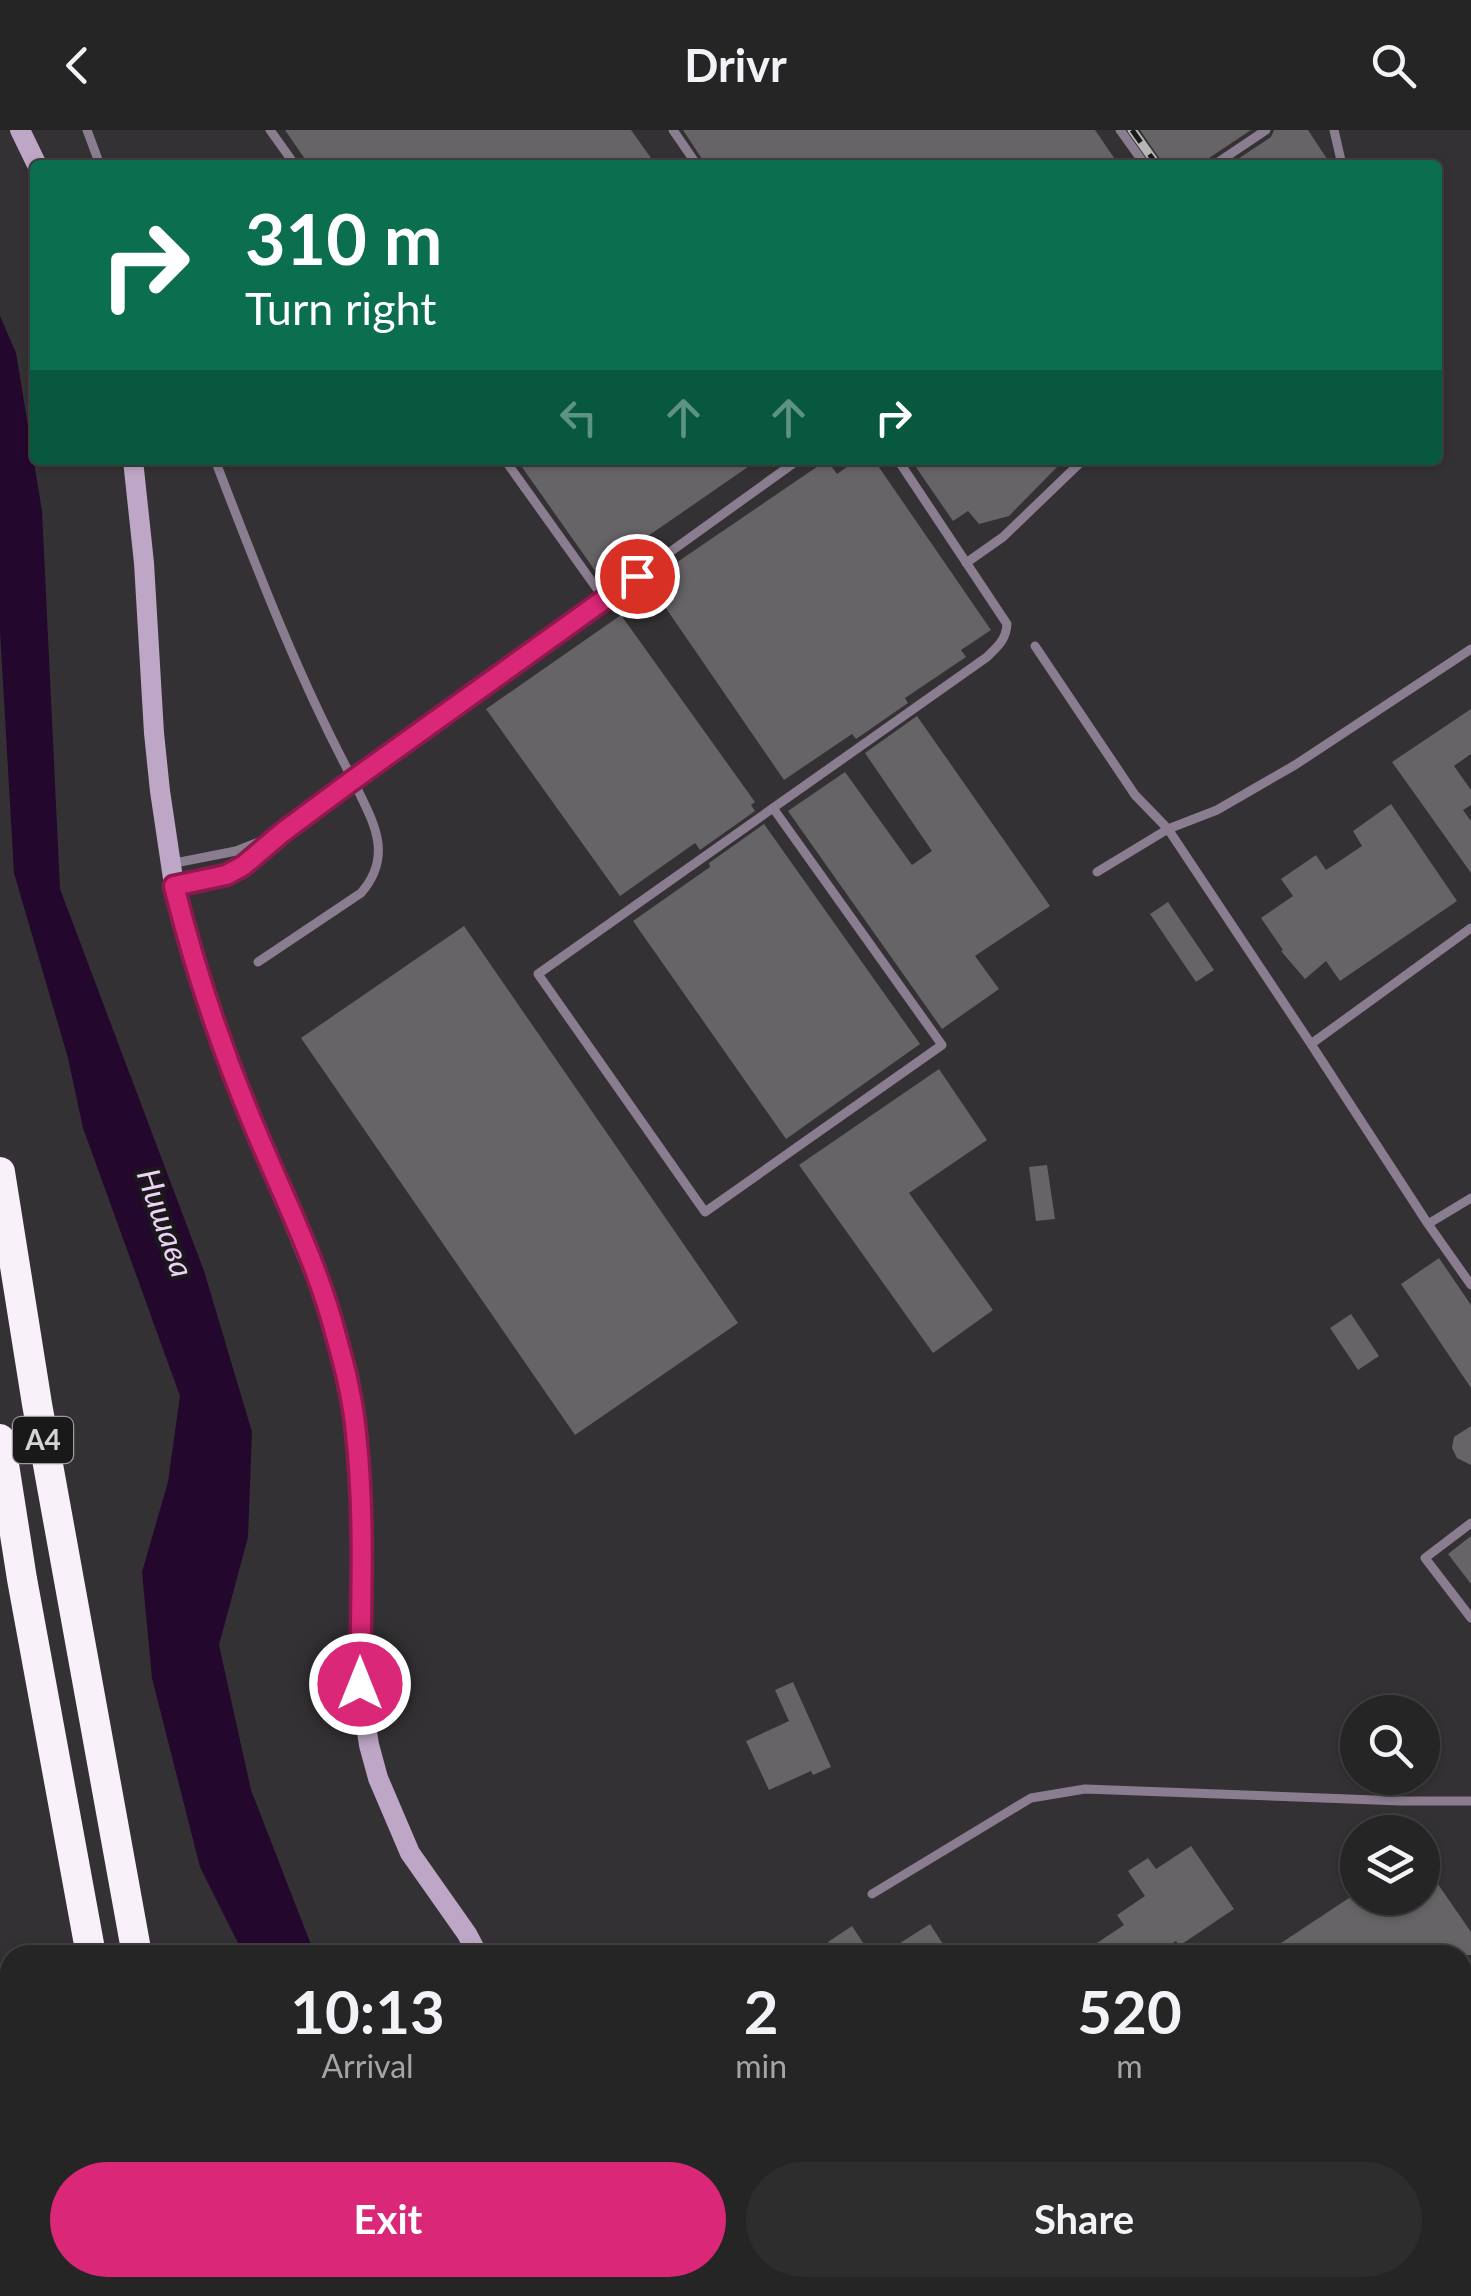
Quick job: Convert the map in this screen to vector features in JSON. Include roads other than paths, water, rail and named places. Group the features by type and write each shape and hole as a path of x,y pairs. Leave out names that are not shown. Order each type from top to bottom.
{"highway":[{"name":"A4","path":"0,1172 37,1404 134,1945"},
{"name":"A4","path":"0,1439 89,1945"}],"main road":[{"path":"20,130 35,160"},
{"path":"134,465 146,582 156,752 174,886 223,1049 317,1276 336,1334 356,1429 363,1717 378,1778 410,1853 473,1945"}],"lane":[{"path":"87,130 98,160"},
{"path":"270,130 291,160"},
{"path":"673,130 694,160"},
{"path":"1120,130 1141,160"},
{"path":"1221,160 1266,130"},
{"path":"1334,130 1341,160"},
{"path":"217,465 284,638 353,780 376,832 380,854 375,877 362,892 258,962"},
{"path":"510,465 605,600"},
{"path":"174,886 226,875 256,857 353,780 791,465"},
{"path":"773,808 942,1045 705,1212 538,974 1002,642 1007,624 901,465"},
{"path":"966,563 1002,537 1077,465"},
{"path":"1035,646 1135,795 1168,829 1471,1285"},
{"path":"1096,872 1168,829 1218,810 1295,765 1471,649"},
{"path":"170,864 236,851 283,832"},
{"path":"1310,1044 1471,928"},
{"path":"1428,1224 1471,1198"},
{"path":"1471,1523 1425,1558 1471,1618"},
{"path":"872,1894 1030,1798 1085,1789 1471,1801"}],"water":[{"name":"Нишава","path":"0,316 16,353 30,438 30,465 34,465 42,511 60,889 204,1271 252,1432 248,1537 219,1645 251,1790 311,1945 239,1945 200,1867 152,1678 142,1572 168,1482 180,1396 83,1128 68,1058 14,873 0,631"}],"railway":[{"path":"1132,130 1153,160"}]}
